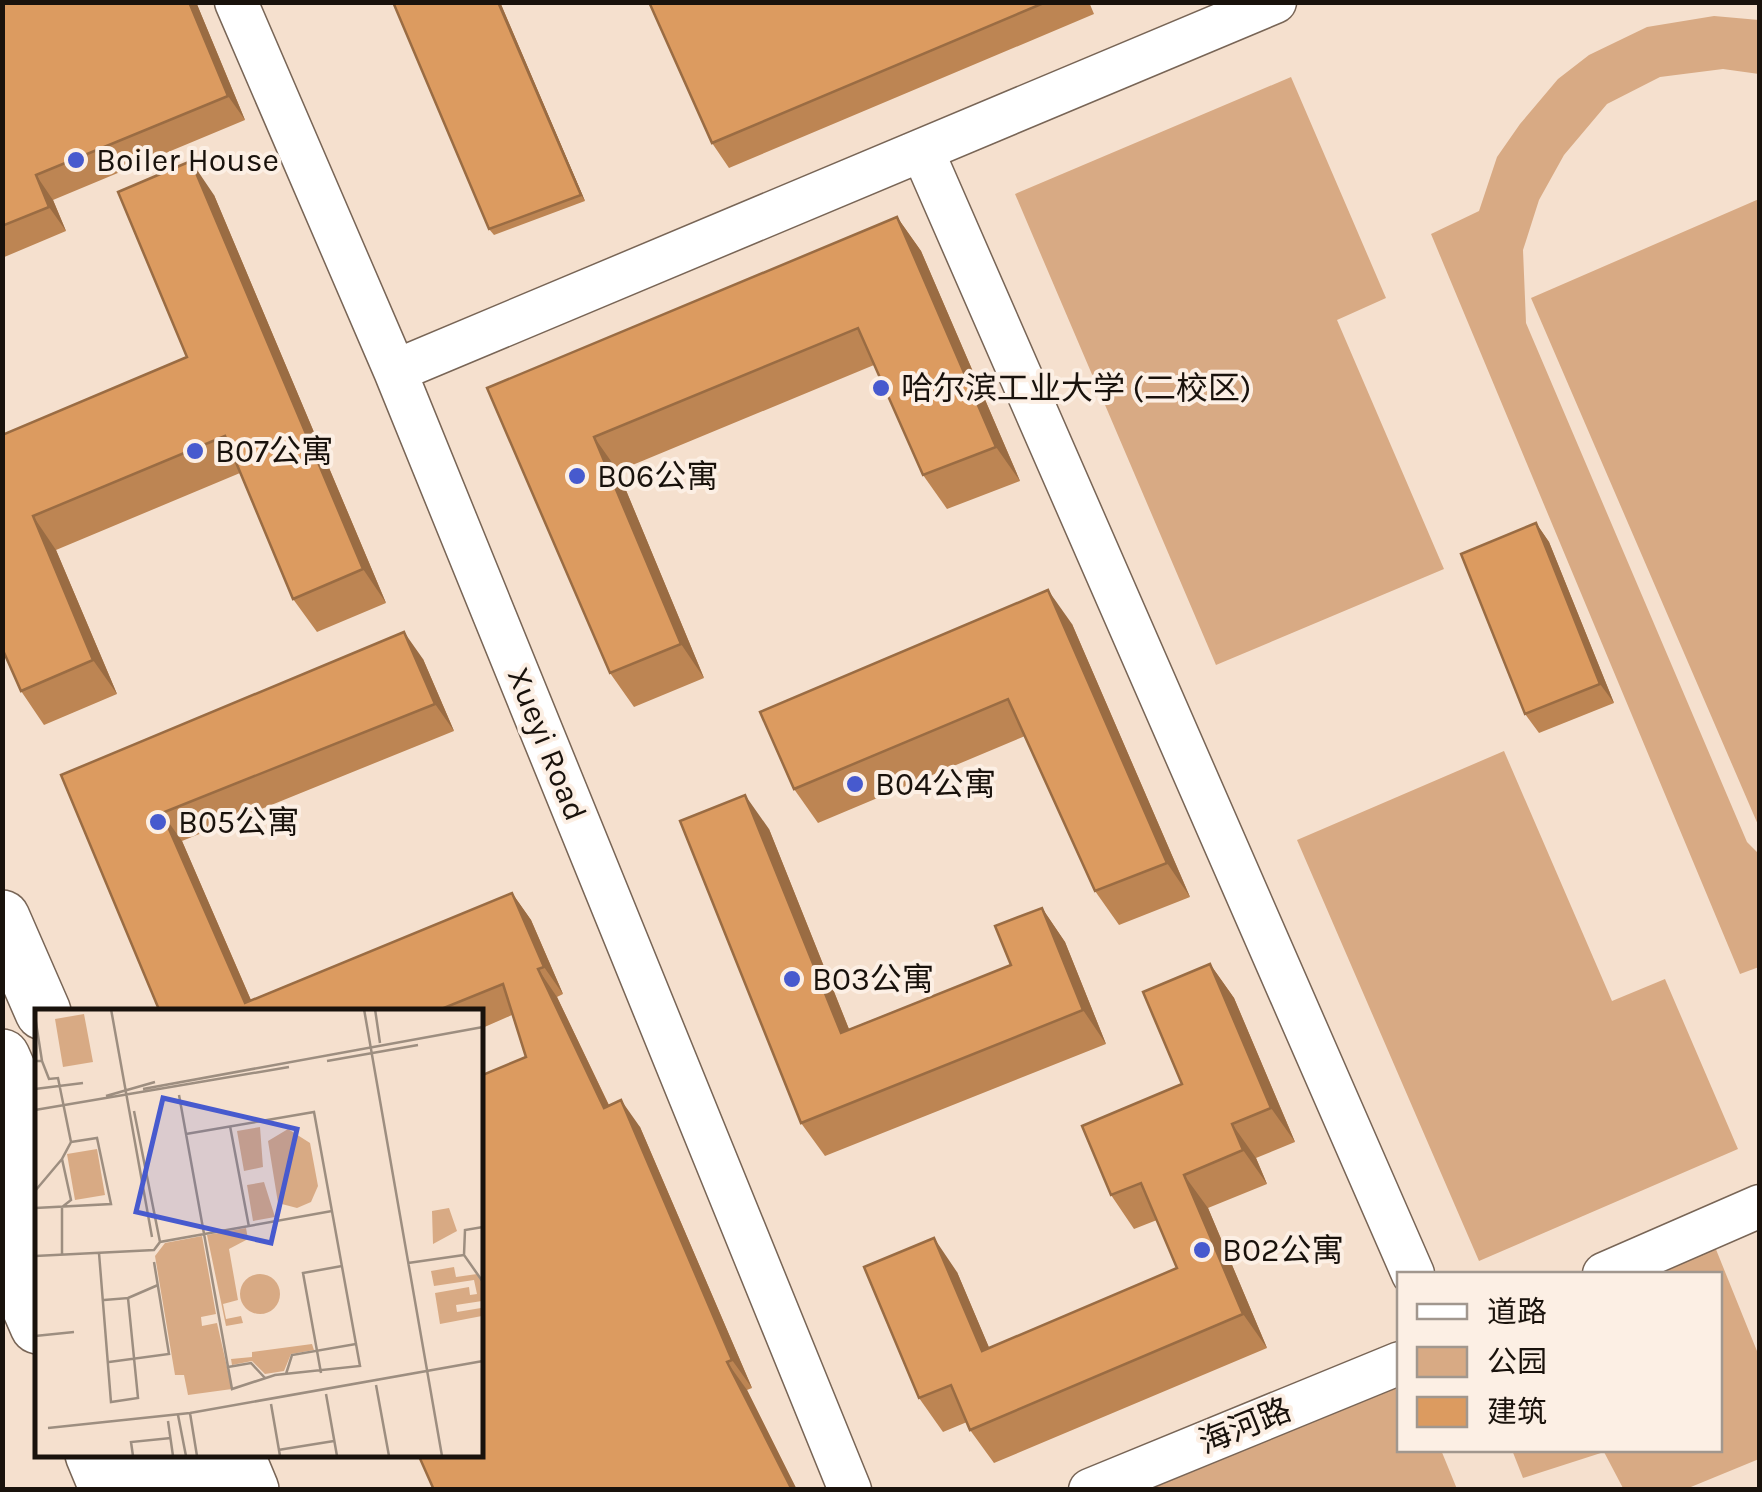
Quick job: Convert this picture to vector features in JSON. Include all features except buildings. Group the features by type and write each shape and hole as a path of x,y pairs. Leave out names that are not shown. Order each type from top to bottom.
{"main road":[{"path":"2,918 43,1009"},
{"path":"2,1057 35,1131"},
{"path":"2,1150 35,1223"},
{"path":"2,1244 35,1319"},
{"path":"94,1457 108,1490"},
{"path":"138,1457 152,1490"},
{"path":"180,1457 194,1490"},
{"path":"237,1457 251,1490"}],"street":[{"name":"Xueyi Road","path":"236,2 395,370 850,1490"},
{"path":"395,370 1275,2"},
{"path":"922,150 1412,1272"},
{"path":"1609,1272 1760,1206"},
{"name":"海河路","path":"1090,1490 1397,1364"}],"green space":[{"path":"1714,16 1759,20 1759,74 1723,69 1660,77 1607,104 1564,155 1539,200 1523,250 1526,323 1747,842 1759,854 1759,967 1740,974 1431,234 1479,211 1497,157 1520,124 1558,79 1589,55 1647,27"},
{"path":"1291,77 1386,298 1337,320 1444,569 1216,665 1015,194"},
{"path":"1759,199 1759,827 1531,298"},
{"path":"1504,751 1612,1001 1665,979 1738,1149 1479,1261 1297,840"},
{"path":"1713,1242 1759,1356 1759,1459 1686,1489 1624,1490 1604,1452 1722,1452 1722,1272 1643,1272"},
{"path":"1397,1373 1397,1452 1442,1452 1457,1489 1132,1490"},
{"path":"1513,1452 1604,1452 1523,1478"}],"place":[{"name":"Boiler House","path":"76,160"},
{"name":"哈尔滨工业大学 (二校区)","path":"881,388"},
{"name":"B07公寓","path":"195,451"},
{"name":"B06公寓","path":"577,476"},
{"name":"B04公寓","path":"855,784"},
{"name":"B05公寓","path":"158,822"},
{"name":"B03公寓","path":"792,979"},
{"name":"B02公寓","path":"1202,1250"}]}
